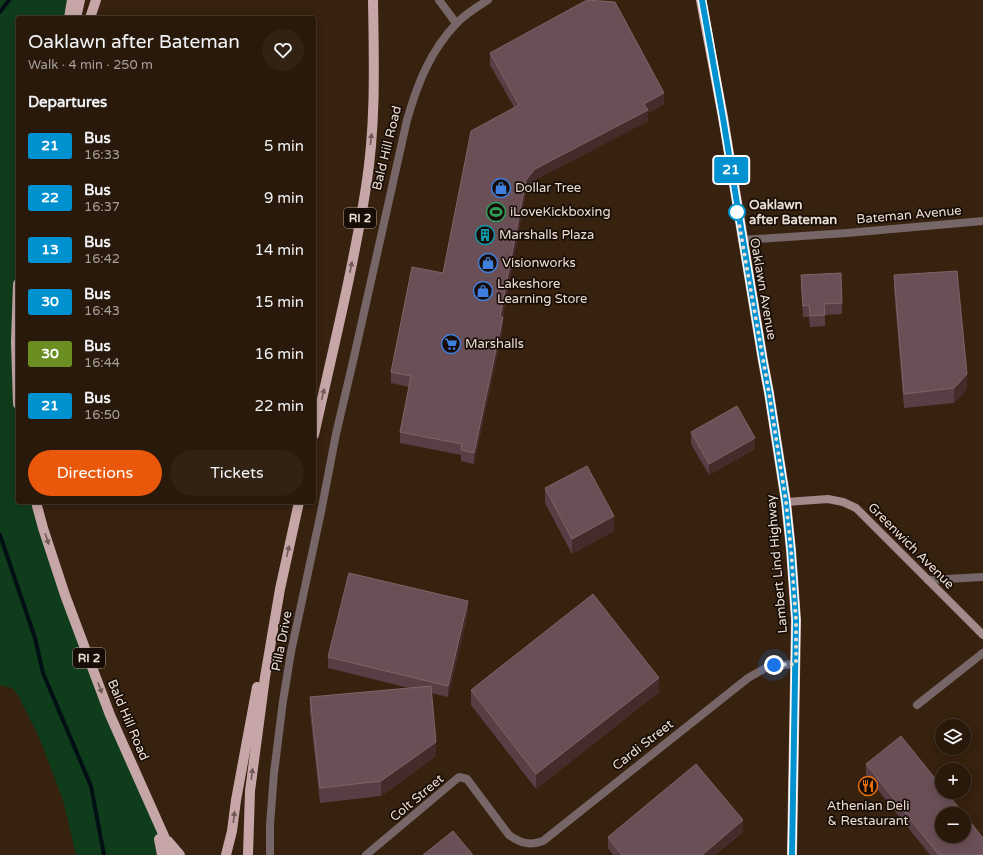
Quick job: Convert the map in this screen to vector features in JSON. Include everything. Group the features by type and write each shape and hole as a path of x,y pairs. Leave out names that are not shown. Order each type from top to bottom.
{"main road":[{"path":"69,16 72,0"},
{"path":"76,16 80,0"},
{"path":"91,16 96,0"},
{"path":"367,0 375,61"},
{"name":"RI 2","path":"316,425 346,294 366,186 372,126 375,61 373,0"},
{"name":"Oaklawn Avenue","path":"702,0 773,416"},
{"name":"Lambert Lind Highway","path":"773,416 786,502 796,620 792,855"},
{"name":"Bald Hill Road","path":"37,504 43,528 76,624 110,715 164,836 170,855"},
{"path":"248,855 250,791 264,676 280,590 299,504"},
{"path":"226,855 232,831 236,800 261,665 280,590"},
{"path":"152,810 162,855"},
{"path":"164,836 180,855"}],"street":[{"path":"439,0 456,23"},
{"name":"Bald Hill Road","path":"336,434 405,127 413,99 432,54 456,23 488,0"},
{"name":"Bateman Avenue","path":"742,240 847,233 983,221"},
{"name":"Pilla Drive","path":"270,855 272,800 283,701 291,652 336,434"},
{"name":"Greenwich Avenue","path":"786,502 828,499 843,502 856,508 983,635"},
{"path":"928,580 983,577"},
{"path":"917,705 983,653"},
{"name":"Cardi Street","path":"509,835 517,841 526,844 543,841 748,678 769,666 796,664"},
{"name":"Colt Street","path":"366,855 459,777 467,779 509,835"}],"green space":[{"path":"0,0 72,0 69,16 16,16 16,504 37,504 52,562 153,810 163,855 76,855 63,800 39,737 18,695 12,688 0,685"}],"building":[{"name":"Marshalls Plaza","path":"587,0 615,2 664,93 644,104 648,110 535,169 526,180 500,317 503,317 474,453 461,450 462,444 400,432 411,376 391,372 412,267 443,273 471,131 519,105 490,53"},
{"path":"957,271 967,374 954,388 904,394 894,275"},
{"path":"841,273 842,303 824,304 825,315 810,316 809,305 803,306 801,275"},
{"path":"737,406 755,438 709,464 691,432"},
{"path":"587,466 614,516 572,539 545,488"},
{"path":"349,573 468,601 448,686 328,657"},
{"path":"593,594 659,678 536,774 471,690"},
{"path":"431,686 436,742 381,781 320,788 310,697"},
{"path":"901,736 935,778 935,799 952,799 958,807 935,807 935,843 971,843 971,823 983,838 983,855 939,855 866,764"},
{"path":"696,764 743,820 702,855 622,855 608,837"},
{"path":"453,831 473,855 423,855"}],"waterway":[{"path":"0,12 9,0"},
{"path":"0,535 35,638 43,673 91,786 104,855"}],"bus line":[{"name":"21","path":"702,0 769,393 787,510 796,620 792,855"}],"place":[{"name":"Dollar Tree","path":"501,188"},
{"name":"iLoveKickboxing","path":"496,212"},
{"name":"Oaklawn after Bateman","path":"737,212"},
{"name":"Marshalls Plaza","path":"485,235"},
{"name":"Visionworks","path":"488,263"},
{"name":"Lakeshore Learning Store","path":"483,291"},
{"name":"Marshalls","path":"451,344"},
{"name":"Athenian Deli & Restaurant","path":"868,786"}],"route":[{"path":"737,212 769,393 786,502 791,550 796,620 796,664 774,665"}]}
